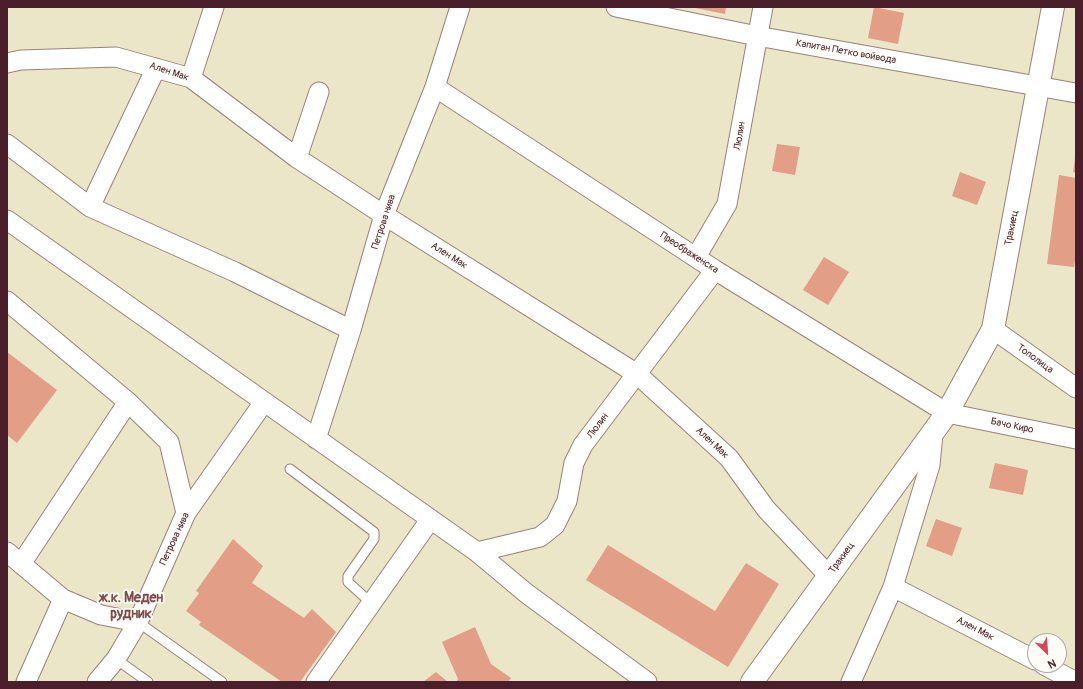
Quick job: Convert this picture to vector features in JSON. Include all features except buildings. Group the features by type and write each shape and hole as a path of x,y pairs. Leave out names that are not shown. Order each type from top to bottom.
{"street":[{"path":"191,78 214,7"},
{"name":"Петрова нива","path":"316,439 351,330 384,215 435,87 460,7"},
{"name":"Капитан Петко войвода","path":"616,7 758,36 1076,93"},
{"name":"Люлин","path":"696,257 727,204 763,7"},
{"name":"Тракиец","path":"752,682 933,434 947,413 994,329 1053,7"},
{"name":"Ален Мак","path":"7,63 22,60 116,57 191,78 297,158 384,215 637,374 729,458 766,509 829,576"},
{"path":"90,207 156,68"},
{"name":"Преображенска","path":"435,87 715,270 947,413"},
{"path":"297,158 318,92"},
{"path":"7,144 90,207 235,272 351,330"},
{"path":"7,220 477,552 526,593 647,682"},
{"name":"Люлин","path":"477,552 540,537 555,525 567,501 574,463 583,445 715,270"},
{"path":"7,301 128,402 169,442 186,513"},
{"name":"Тополица","path":"994,329 1076,388"},
{"path":"128,402 14,558 63,599 100,615 138,622"},
{"name":"Петрова нива","path":"97,682 116,659 138,622 186,513 264,402"},
{"name":"Бачо Киро","path":"947,413 1076,439"},
{"name":"Тракиец","path":"851,682 893,587 930,465 933,434"},
{"path":"316,682 430,520"},
{"name":"Ален Мак","path":"893,587 1027,656"},
{"path":"26,682 63,599"},
{"path":"1059,673 1076,682"}],"lane":[{"path":"290,469 374,532 374,539 348,576 348,582 371,603"},
{"path":"138,622 222,682"},
{"path":"116,659 148,682"}],"district":[{"name":"ж.к. Меден рудник","path":"131,606"}]}
